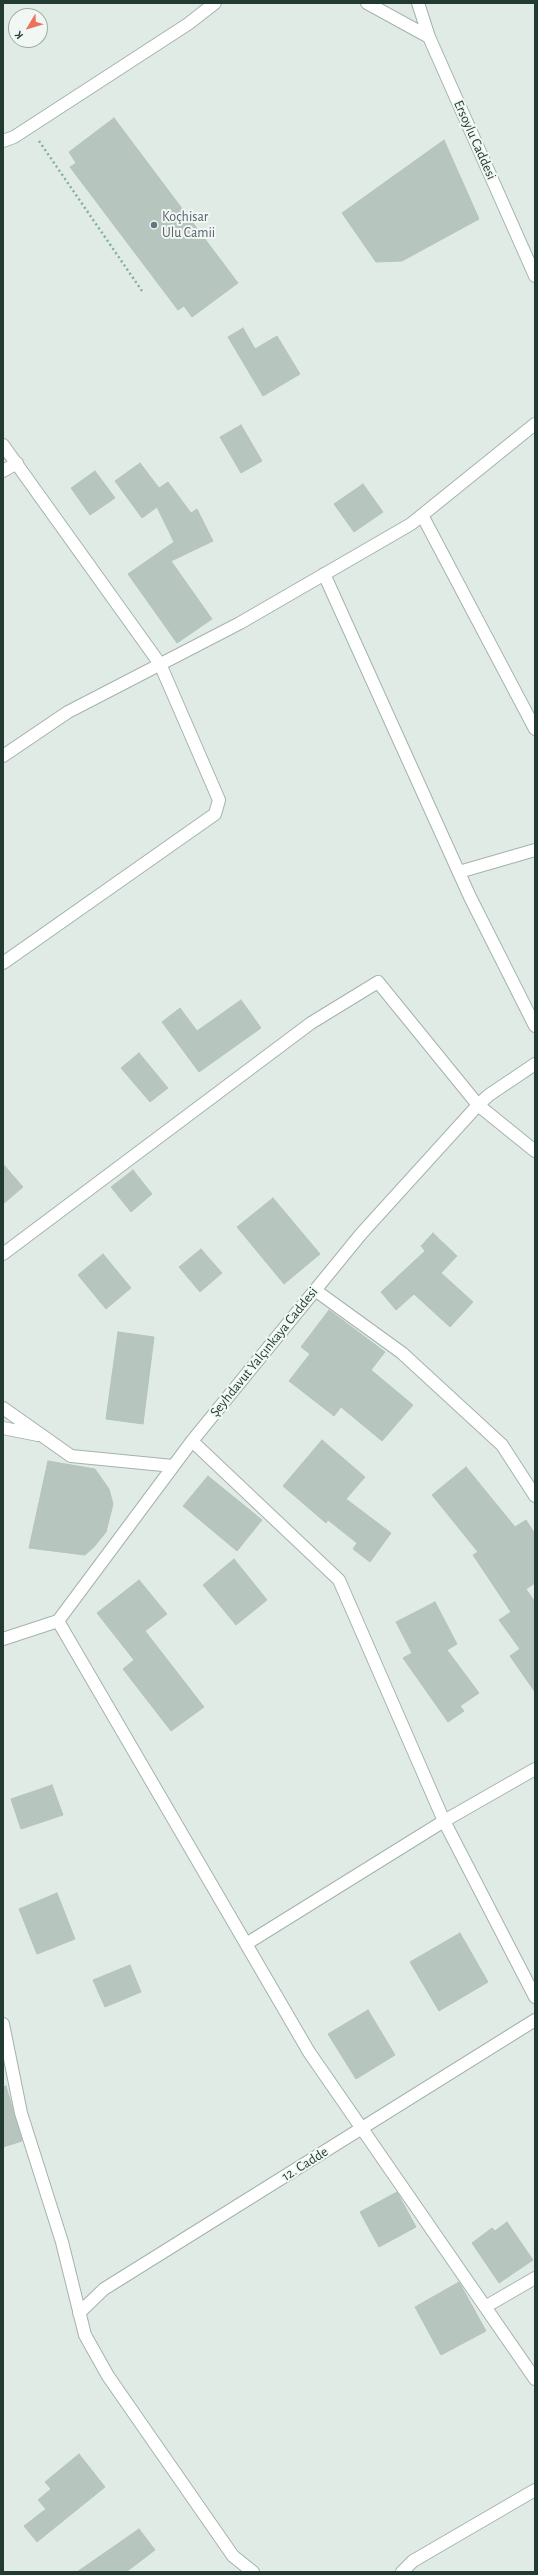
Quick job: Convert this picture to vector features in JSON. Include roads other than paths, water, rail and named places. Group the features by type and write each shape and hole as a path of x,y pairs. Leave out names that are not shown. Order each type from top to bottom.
{"street":[{"path":"3,141 29,127 188,24 215,3"},
{"path":"367,3 429,37"},
{"name":"Ersoylu Caddesi","path":"418,3 429,37 535,276"},
{"path":"3,756 68,712 240,623 422,514 535,424"},
{"path":"3,445 160,664 219,800 215,814 3,963"},
{"path":"3,472 17,463"},
{"path":"422,514 535,729"},
{"path":"324,574 459,872 535,1026"},
{"path":"459,872 535,850"},
{"path":"3,1254 311,1023 378,982 478,1106 535,1151"},
{"name":"Şeyhdavut Yalçınkaya Caddesi","path":"58,1621 192,1440 360,1234 489,1095 535,1064"},
{"path":"315,1290 402,1353 502,1444 535,1496"},
{"path":"3,1408 71,1456 173,1466"},
{"path":"3,1428 43,1436"},
{"path":"192,1440 339,1580 444,1821 535,1997"},
{"path":"3,1639 58,1621 310,2052 535,2379"},
{"path":"246,1944 444,1821 535,1769"},
{"name":"12. Cadde","path":"80,2313 104,2289 535,2020"},
{"path":"3,2024 21,2113 62,2242 85,2335 108,2376 233,2556 253,2572"},
{"path":"485,2307 535,2278"},
{"path":"402,2572 413,2562 535,2490"}],"place":[{"name":"Koçhisar Ulu Camii","path":"154,225"}]}
